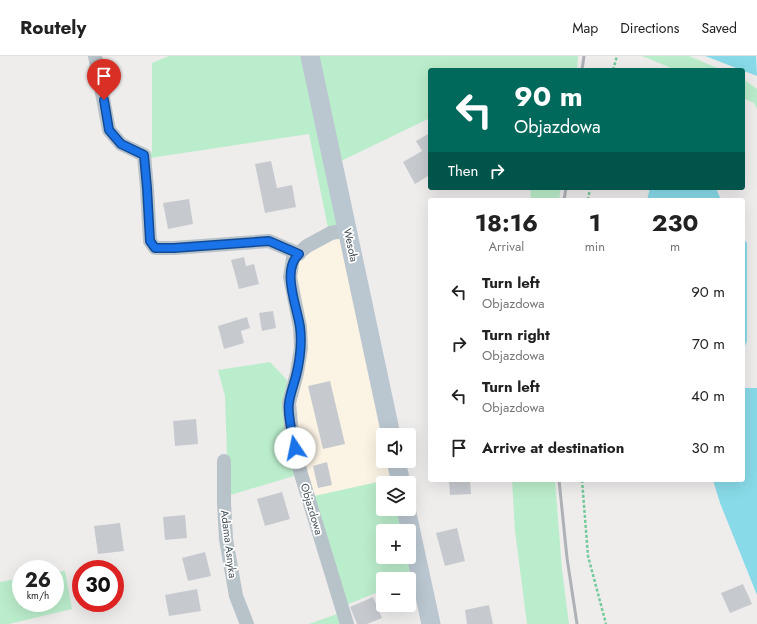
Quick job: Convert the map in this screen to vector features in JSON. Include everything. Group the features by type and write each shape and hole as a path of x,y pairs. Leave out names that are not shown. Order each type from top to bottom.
{"main road":[{"name":"Wesoła","path":"310,56 389,428"},
{"path":"408,516 431,624"}],"street":[{"path":"95,56 109,130 121,144 144,155 150,241 155,248 269,241 299,254"},
{"name":"Objazdowa","path":"347,230 331,233 307,246 293,258 290,277 300,327 301,348 297,373 289,403 292,435 302,474 347,624"},
{"name":"Adama Asnyka","path":"224,461 226,539 236,596 247,624"}],"path":[{"path":"614,68 617,56"},
{"path":"582,482 588,556 606,624"}],"shaded area":[{"path":"339,237 344,243 381,428 376,428 376,468 389,468 390,476 376,476 376,482 310,497 291,404 307,348 293,278 296,260"}],"green space":[{"path":"169,56 302,56 338,226 328,228 309,134 150,158 152,150 152,63"},
{"path":"311,56 578,56 577,68 428,68 428,119 339,162"},
{"path":"642,56 689,56 717,68 671,68"},
{"path":"745,80 757,89 757,109 754,103 745,99"},
{"path":"530,190 561,190 559,198 531,198"},
{"path":"270,362 287,380 286,416 297,475 227,496 225,396 218,370"},
{"path":"376,482 376,516 399,516 400,524 376,524 376,564 409,564 410,572 376,572 376,593 346,605 310,497"},
{"path":"512,482 555,482 562,570 569,624 527,624 515,531"},
{"path":"64,571 72,609 64,611"},
{"path":"12,580 12,612 59,612 9,624 0,624 0,582"},
{"path":"340,613 344,624 309,624"}],"water":[{"path":"705,56 756,56 757,76 745,71 745,68 736,68"},
{"path":"650,190 717,190 720,198 648,198"},
{"path":"745,240 747,243 747,341 745,346"},
{"path":"745,388 757,388 757,595 720,503 714,482 745,482"}],"building":[{"path":"428,134 428,176 415,184 403,162 422,151 416,141"},
{"path":"271,161 277,188 292,185 296,207 265,213 255,164"},
{"path":"189,199 193,224 168,229 163,203"},
{"path":"244,257 246,266 254,264 259,284 239,289 231,260"},
{"path":"273,311 276,328 262,331 259,313"},
{"path":"247,317 250,328 241,331 244,343 224,349 218,326"},
{"path":"330,381 345,444 323,449 308,386"},
{"path":"196,419 198,444 175,446 173,421"},
{"path":"327,462 332,485 318,488 313,466"},
{"path":"449,482 470,482 471,494 450,495"},
{"path":"282,492 290,519 265,526 257,499"},
{"path":"185,515 187,538 165,540 163,517"},
{"path":"120,523 124,551 98,554 94,526"},
{"path":"457,528 465,561 445,566 436,533"},
{"path":"205,552 211,576 188,581 182,558"},
{"path":"743,584 752,604 730,613 721,593"},
{"path":"197,589 201,611 169,616 165,595"},
{"path":"373,597 376,604 376,612 379,612 382,618 367,624 357,624 350,607"},
{"path":"489,605 493,624 467,624 465,610"}],"railway":[{"path":"582,68 584,56"},
{"path":"564,198 566,190"},
{"path":"559,482 567,558 577,624"}],"route":[{"path":"104,100 109,130 121,144 144,155 150,241 155,248 269,241 299,254 293,258 290,277 300,327 301,348 297,373 289,403 292,435 295,448"}]}
